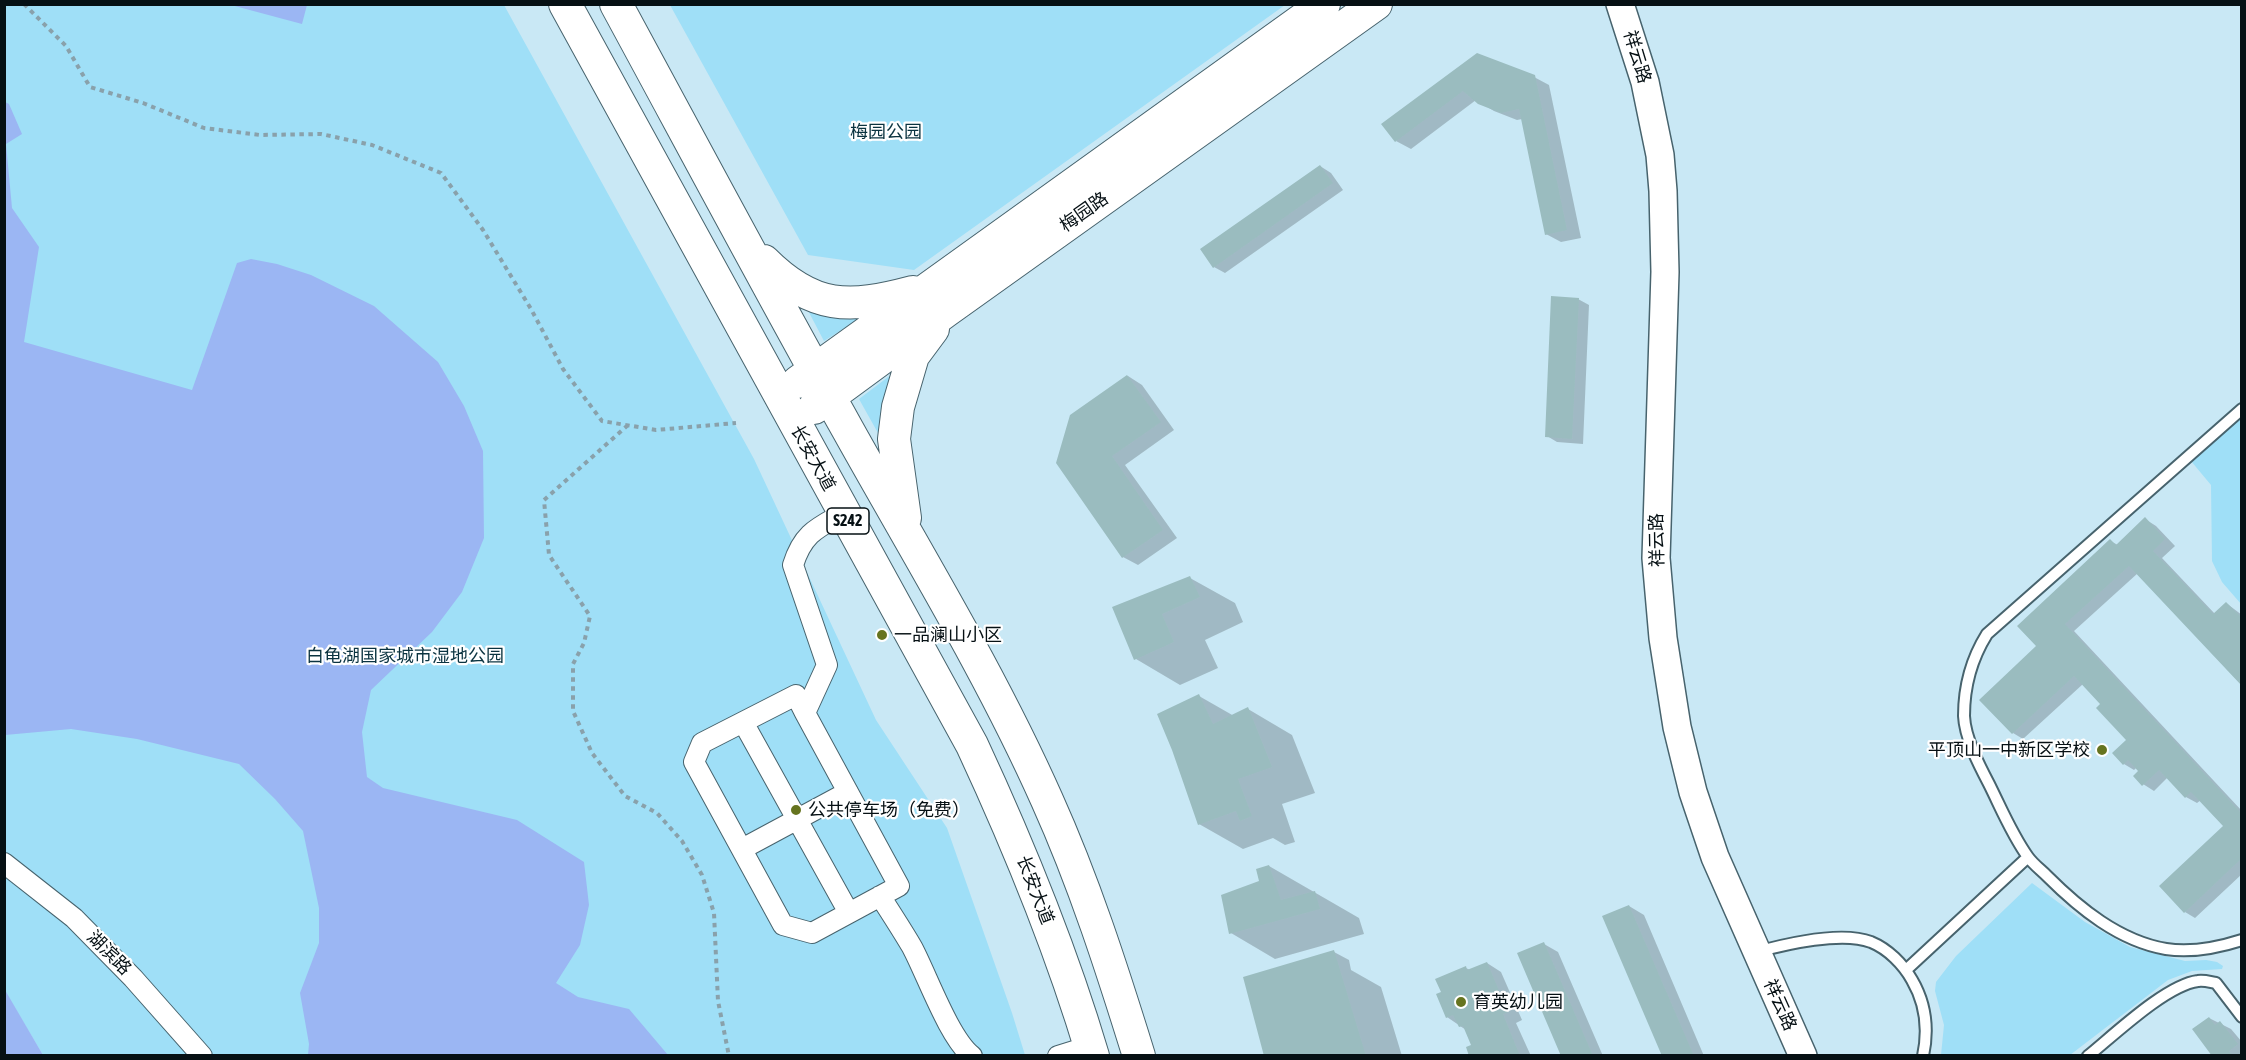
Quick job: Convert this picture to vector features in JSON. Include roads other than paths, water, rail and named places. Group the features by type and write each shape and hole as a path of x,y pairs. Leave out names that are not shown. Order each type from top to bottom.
{"main road":[{"name":"长安大道","path":"565,4 972,745 1007,820 1055,943 1092,1051"},
{"name":"S242","path":"616,4 829,397 908,534 1001,706 1047,800 1089,907 1139,1056"},
{"name":"梅园路","path":"786,409 829,397 937,299 1323,4"},
{"name":"梅园路","path":"786,409 815,370 937,299 1376,4"},
{"path":"1606,4 1633,43"},
{"name":"祥云路","path":"1620,4 1633,43 1660,155 1665,272 1656,558 1667,668 1683,760 1716,857 1803,1056"},
{"path":"1633,4 1633,43"},
{"path":"746,243 794,287 827,301 848,304 937,299 913,356 898,407 894,439 908,534"}],"street":[{"path":"805,713 827,665 793,564 810,532 844,513"},
{"path":"796,695 899,886 812,933 783,925 694,762 702,743 743,722 796,695"},
{"path":"743,722 849,913"},
{"path":"742,849 848,792"},
{"name":"湖滨路","path":"4,863 74,918 133,978 202,1056"},
{"path":"880,896 912,948 964,1050 972,1056"},
{"path":"1058,1056 1092,1051"}],"lane":[{"path":"2241,409 1987,634 1978,647 1968,677 1964,717 1970,740 1984,774 2028,857 2061,890 2094,917 2128,937 2166,949 2214,948 2241,939"},
{"path":"1906,970 2028,857"},
{"path":"1756,952 1785,944 1847,938 1871,942 1888,952 1906,970 1924,1007 1926,1039 1923,1056"},
{"path":"2088,1056 2161,998 2185,984 2200,980 2216,983 2241,1017"}],"place":[{"name":"一品澜山小区","path":"882,635"},
{"name":"平顶山一中新区学校","path":"2102,750"},
{"name":"公共停车场（免费）","path":"796,810"},
{"name":"育英幼儿园","path":"1461,1002"}],"park label":[{"name":"梅园公园","path":"886,132"},
{"name":"白龟湖国家城市湿地公园","path":"405,656"}]}
